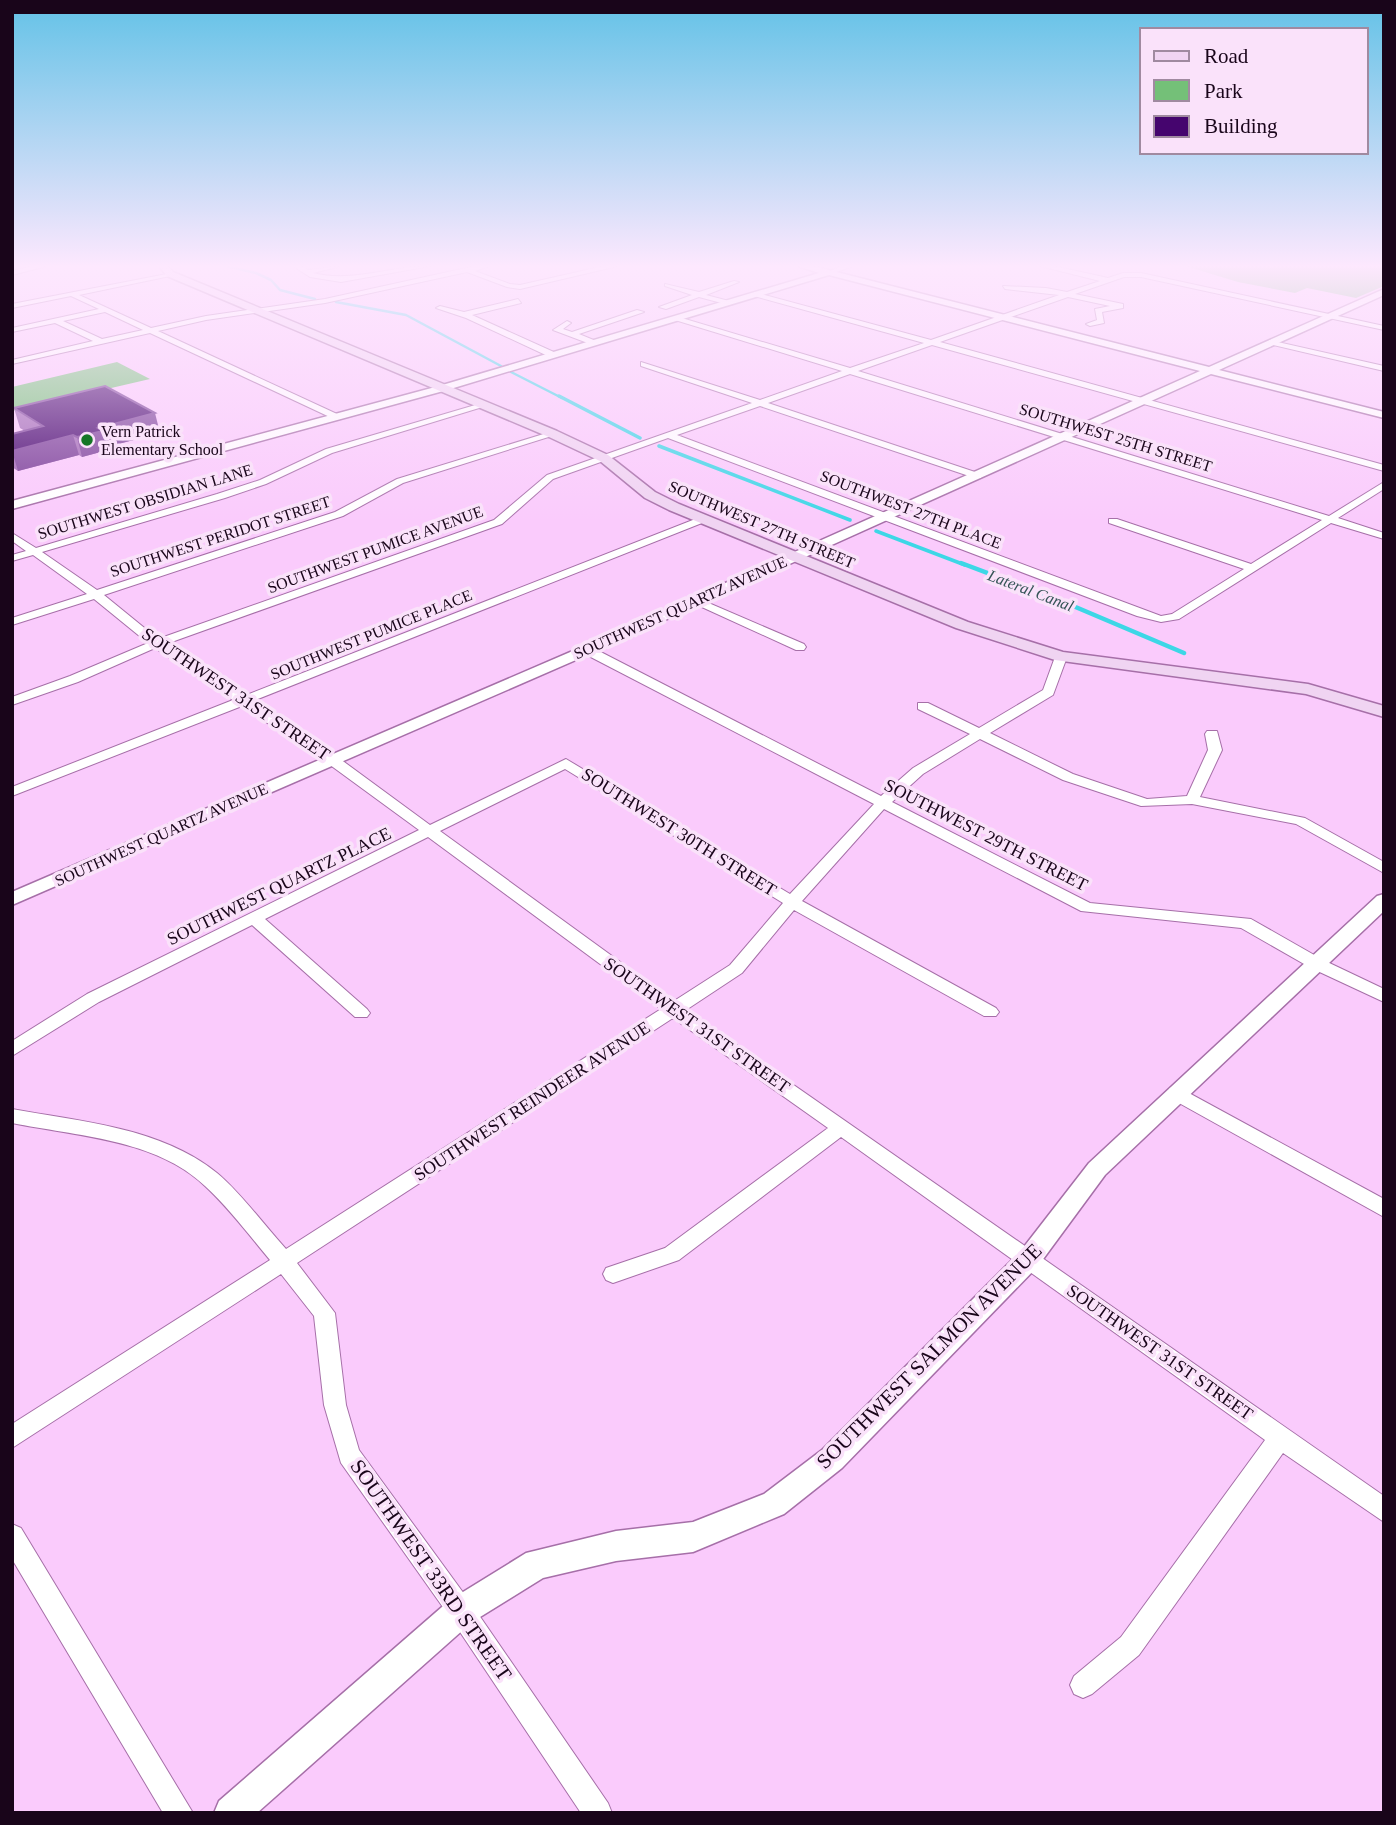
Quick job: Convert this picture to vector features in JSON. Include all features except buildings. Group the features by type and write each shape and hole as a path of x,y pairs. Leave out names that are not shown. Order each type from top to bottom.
{"main road":[{"name":"SOUTHWEST 27TH STREET","path":"354,351 554,434 604,458 650,495 703,519 962,625 1061,657 1308,689 1384,712"}],"street":[{"path":"14,351 28,359"},
{"path":"12,362 62,351"},
{"path":"195,351 334,416"},
{"path":"544,351 553,355"},
{"path":"12,505 443,388 566,351"},
{"name":"SOUTHWEST 25TH STREET","path":"786,351 1384,536"},
{"name":"SOUTHWEST PUMICE AVENUE","path":"12,701 74,679 157,644 498,522 550,477 908,351"},
{"path":"961,351 1384,468"},
{"path":"1136,351 1384,415"},
{"name":"SOUTHWEST QUARTZ AVENUE","path":"12,899 587,650 1252,351"},
{"path":"1310,351 1384,369"},
{"path":"644,364 978,476"},
{"name":"SOUTHWEST OBSIDIAN LANE","path":"12,558 221,496 263,482 329,451 485,405"},
{"name":"SOUTHWEST PERIDOT STREET","path":"12,622 339,514 400,481 554,434"},
{"name":"SOUTHWEST 27TH PLACE","path":"668,435 1141,614 1161,618 1175,617 1252,568"},
{"path":"1113,521 1252,568 1384,485"},
{"name":"SOUTHWEST PUMICE PLACE","path":"12,792 703,519"},
{"name":"SOUTHWEST 31ST STREET","path":"12,536 95,594 157,644 331,759 673,1009 1384,1510"},
{"path":"696,601 800,646"},
{"name":"SOUTHWEST 29TH STREET","path":"587,650 1087,908 1245,923 1317,964 1384,996"},
{"name":"SOUTHWEST REINDEER AVENUE","path":"12,1437 736,969 792,902 882,803 918,771 1049,692 1061,657"},
{"path":"923,706 1068,777 1146,803 1192,800 1300,821 1384,868"},
{"path":"1192,800 1215,750 1212,734"},
{"name":"SOUTHWEST QUARTZ PLACE","path":"12,1050 93,998 566,763"},
{"name":"SOUTHWEST 30TH STREET","path":"566,763 792,902 990,1012"},
{"name":"SOUTHWEST SALMON AVENUE","path":"231,1813 461,1611 537,1564 615,1546 693,1536 774,1504 832,1459 1029,1259 1097,1169 1384,900"},
{"path":"255,919 361,1013"},
{"path":"1177,1093 1384,1209"},
{"name":"SOUTHWEST 33RD STREET","path":"12,1115 141,1140 182,1158 212,1180 285,1262 324,1314 335,1405 349,1455 461,1611 598,1813"},
{"path":"613,1274 672,1254 842,1127"},
{"path":"1083,1685 1130,1646 1281,1437"},
{"path":"12,1536 179,1813"}],"green space":[{"path":"117,362 150,379 12,411 12,387"}],"waterway":[{"name":"Lateral Canal","path":"473,351 501,366"},
{"name":"Lateral Canal","path":"511,372 562,398"},
{"name":"Lateral Canal","path":"559,396 640,438"},
{"name":"Lateral Canal","path":"659,446 850,520"},
{"name":"Lateral Canal","path":"876,531 965,565"},
{"name":"Lateral Canal","path":"961,563 1059,600 1184,653"}],"place":[{"name":"Vern Patrick Elementary School","path":"87,440"}]}
